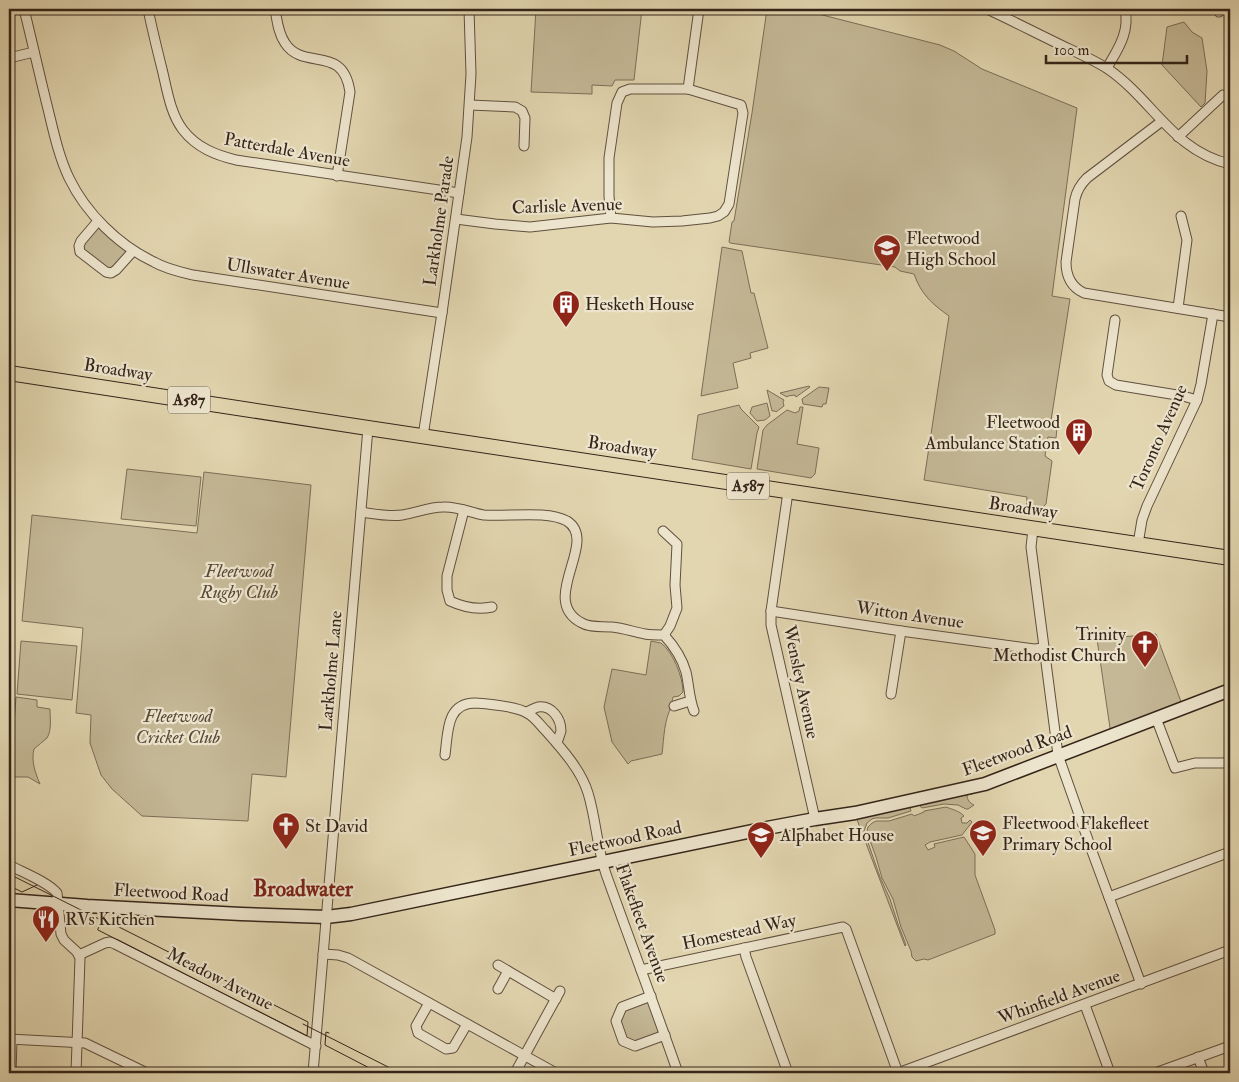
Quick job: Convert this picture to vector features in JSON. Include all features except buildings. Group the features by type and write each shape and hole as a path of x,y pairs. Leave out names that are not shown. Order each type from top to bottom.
{"main road":[{"name":"Broadway","path":"9,373 1230,558"}],"street":[{"name":"Ullswater Avenue","path":"24,9 51,121 68,177 81,200 98,221 133,251 154,263 193,276 442,313"},
{"name":"Patterdale Avenue","path":"148,9 175,115 183,130 206,150 236,160 459,193"},
{"path":"275,9 284,41 291,50 304,57 330,61 344,72 348,81 350,92 337,176"},
{"name":"Larkholme Parade","path":"423,436 467,137 471,74 469,9"},
{"path":"611,218 610,158 617,103 622,92 630,89 688,89 699,9"},
{"path":"987,9 1107,68 1133,88 1178,137 1199,152 1230,164"},
{"path":"1006,18 1010,9"},
{"path":"1107,68 1125,33 1127,23 1125,9"},
{"path":"9,58 34,52"},
{"name":"Carlisle Avenue","path":"456,219 530,227 611,218 653,222 682,221 718,216 724,212 729,204 743,113 741,105 688,89"},
{"path":"1178,137 1223,95"},
{"path":"470,104 516,107 522,111 525,118 524,146"},
{"path":"1162,121 1081,184 1075,198 1066,262 1068,278 1077,290 1084,293 1230,317"},
{"path":"1178,308 1187,240 1181,216"},
{"path":"98,221 81,241 79,246 80,252 106,272 111,273 133,251"},
{"name":"Toronto Avenue","path":"1138,544 1142,520 1147,506 1197,400 1213,314"},
{"path":"1115,320 1107,375 1109,381 1116,385 1197,400"},
{"name":"Larkholme Lane","path":"313,1073 368,428"},
{"name":"Wensley Avenue","path":"788,492 771,611 771,624 815,819"},
{"path":"361,512 387,516 402,515 446,506 497,516 538,515 556,517 568,522 574,529 578,541 576,555 570,567 565,596 573,617 582,624 591,626 610,626 646,634 664,635 680,657 686,672 690,701 694,710"},
{"path":"464,510 448,576 448,596 450,601 459,605 482,609 492,607"},
{"path":"1033,529 1031,547 1058,755 1142,984"},
{"path":"663,531 677,544 675,585 677,608 670,626 664,635"},
{"path":"677,544 686,539"},
{"name":"Witton Avenue","path":"771,611 901,631 1034,649 1044,648"},
{"path":"891,694 901,631"},
{"name":"Fleetwood Road","path":"9,900 169,911 326,917 360,912 602,861 815,819 855,813 985,784 1230,690"},
{"path":"674,706 690,701"},
{"path":"446,755 451,716 458,708 469,703 517,709 526,712 538,707 549,708 560,721 561,732 557,743"},
{"name":"Flakefleet Avenue","path":"526,712 557,743 584,783 589,795 605,871 678,1073"},
{"path":"1156,718 1175,768 1195,763 1223,763 1230,761"},
{"path":"1109,897 1230,852"},
{"path":"9,865 33,877 57,893 64,940 79,955 76,1073"},
{"name":"Homestead Way","path":"642,970 843,927 846,929 898,1073"},
{"name":"Meadow Avenue","path":"79,955 105,942 110,942 316,1046"},
{"path":"744,948 788,1073"},
{"name":"Whinfield Avenue","path":"898,1073 1230,950"},
{"path":"323,954 348,958 556,1073"},
{"path":"498,965 558,995 515,1073"},
{"path":"498,989 508,971"},
{"name":"Flakefleet Avenue","path":"651,996 622,1007 616,1021 623,1041 635,1046 665,1035"},
{"path":"429,1003 416,1026 418,1033 446,1049 453,1048 467,1024"},
{"path":"1084,1005 1110,1073"},
{"path":"11,1073 10,1039 89,1044 147,1073"},
{"path":"1155,1073 1230,1046"},
{"path":"1198,1057 1204,1073"}],"green space":[{"path":"536,9 642,9 634,80 615,80 612,86 592,85 592,94 531,92"},
{"name":"Fleetwood High School","path":"767,9 799,9 940,45 954,51 982,69 1077,108 1052,296 1070,299 1050,427 1057,428 1056,438 1048,437 1045,456 1052,461 1046,504 1040,510 1026,510 1027,497 924,480 949,316 928,298 914,274 900,271 895,267 729,242 752,113"},
{"path":"1184,22 1192,32 1202,38 1207,71 1205,103 1201,107 1162,65 1167,27"},
{"path":"98,221 133,251 111,273 80,252 81,241"},
{"path":"722,247 742,251 751,293 754,293 768,348 750,353 751,358 733,363 738,388 701,396"},
{"path":"809,386 796,397 795,395 787,397 780,393"},
{"path":"819,387 829,388 826,404 823,404 822,407 803,404 802,399"},
{"path":"767,390 784,400 784,406 776,412 772,411"},
{"path":"767,403 770,416 765,420 757,421 750,413 752,407"},
{"path":"739,405 759,427 751,469 692,459 698,415"},
{"path":"800,407 803,407 797,444 819,448 815,474 811,478 757,469 763,430 787,410 795,413 799,411"},
{"path":"127,469 201,477 196,526 121,519"},
{"path":"204,472 311,485 286,777 252,774 248,821 142,816 112,789 101,775 90,743 91,715 76,713 83,628 22,621 32,515 197,533"},
{"path":"1156,634 1183,707 1111,735 1097,639"},
{"path":"21,641 77,646 72,700 17,694"},
{"path":"651,641 661,643 670,652 679,672 683,692 679,696 673,697 666,723 662,754 631,761 628,764 612,742 604,707 612,669 646,675"},
{"path":"16,697 37,700 37,707 50,709 49,735 34,749 33,753 34,766 40,784 28,777 10,777"},
{"path":"972,791 972,794 967,795 967,797 974,805 968,809 958,805 944,804 922,808 918,804"},
{"path":"910,807 911,811 888,818 872,819 867,823 864,831 890,899 905,946 856,817"},
{"path":"946,807 958,811 964,816 961,818 962,823 967,823 970,820 972,822 962,835 930,842 925,845 928,850 935,847 934,844 964,837 975,854 975,875 995,934 928,960 916,961 912,957 893,899 882,878 867,831 868,827 876,821 889,821 912,814 914,816 924,811"},
{"path":"651,996 665,1035 635,1046 623,1041 616,1021 622,1007"}],"tram line":[{"path":"9,874 107,923"},
{"path":"9,888 11,889 12,887 22,892 37,885"},
{"path":"103,919 308,1022 307,1036 98,930 103,919"},
{"path":"303,1024 400,1073"},
{"path":"329,1033 326,1032 325,1045 379,1073"}],"place":[{"name":"Fleetwood High School","path":"887,272"},
{"name":"Hesketh House","path":"566,328"},
{"name":"Fleetwood Ambulance Station","path":"1079,456"},
{"name":"Trinity Methodist Church","path":"1145,668"},
{"name":"St David","path":"286,850"},
{"name":"Fleetwood Flakefleet Primary School","path":"983,857"},
{"name":"Alphabet House","path":"761,859"},
{"name":"RVs Kitchen","path":"46,943"}],"district":[{"name":"Broadwater","path":"303,889"}],"park label":[{"name":"Fleetwood Rugby Club","path":"239,581"},
{"name":"Fleetwood Cricket Club","path":"178,726"}]}
